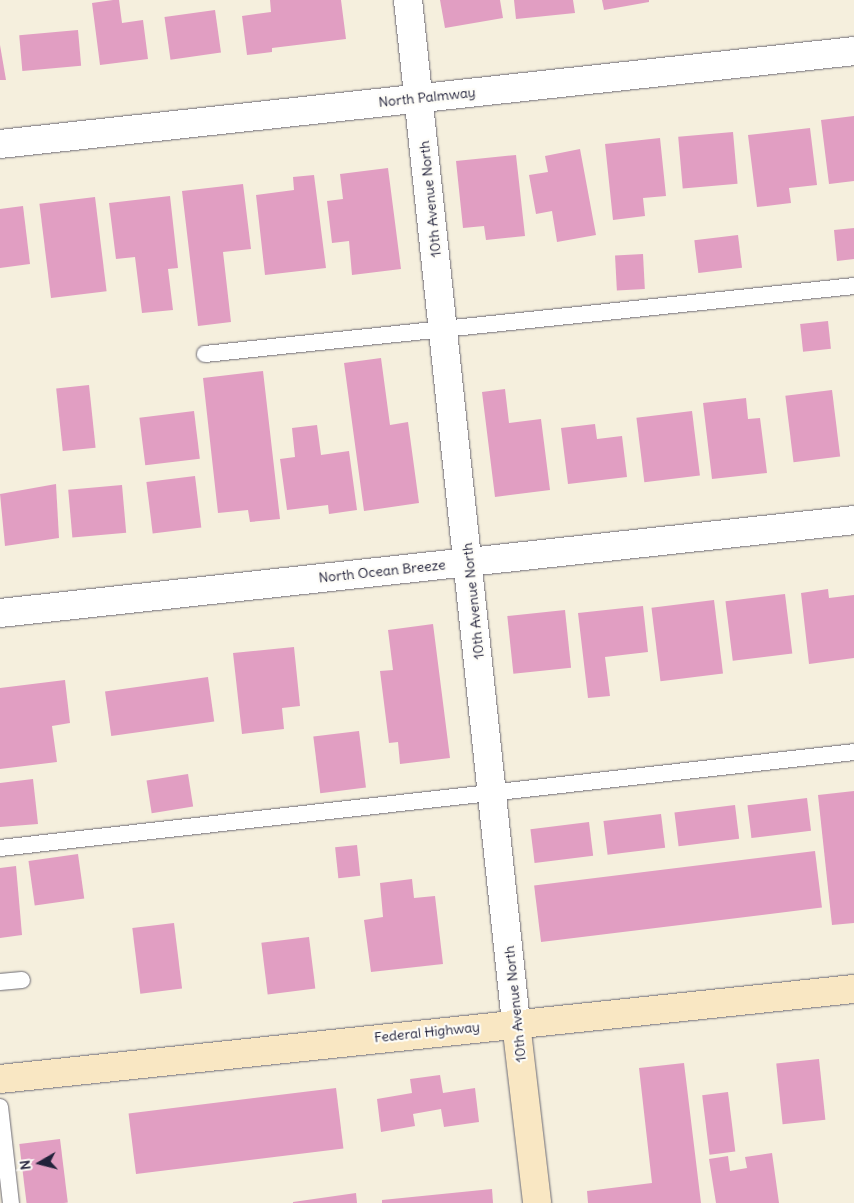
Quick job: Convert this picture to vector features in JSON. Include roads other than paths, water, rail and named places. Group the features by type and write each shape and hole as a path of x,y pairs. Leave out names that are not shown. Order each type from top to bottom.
{"main road":[{"name":"Federal Highway","path":"0,1079 516,1023 854,989"},
{"name":"10th Avenue North","path":"516,1023 537,1203"}],"street":[{"name":"10th Avenue North","path":"408,0 469,562 516,1023"},
{"name":"North Palmway","path":"0,144 854,51"},
{"name":"North Ocean Breeze","path":"0,613 854,520"}],"lane":[{"path":"205,354 444,331 854,286"},
{"path":"0,848 854,752"},
{"path":"0,982 22,980"},
{"path":"0,1107 11,1203"}]}
